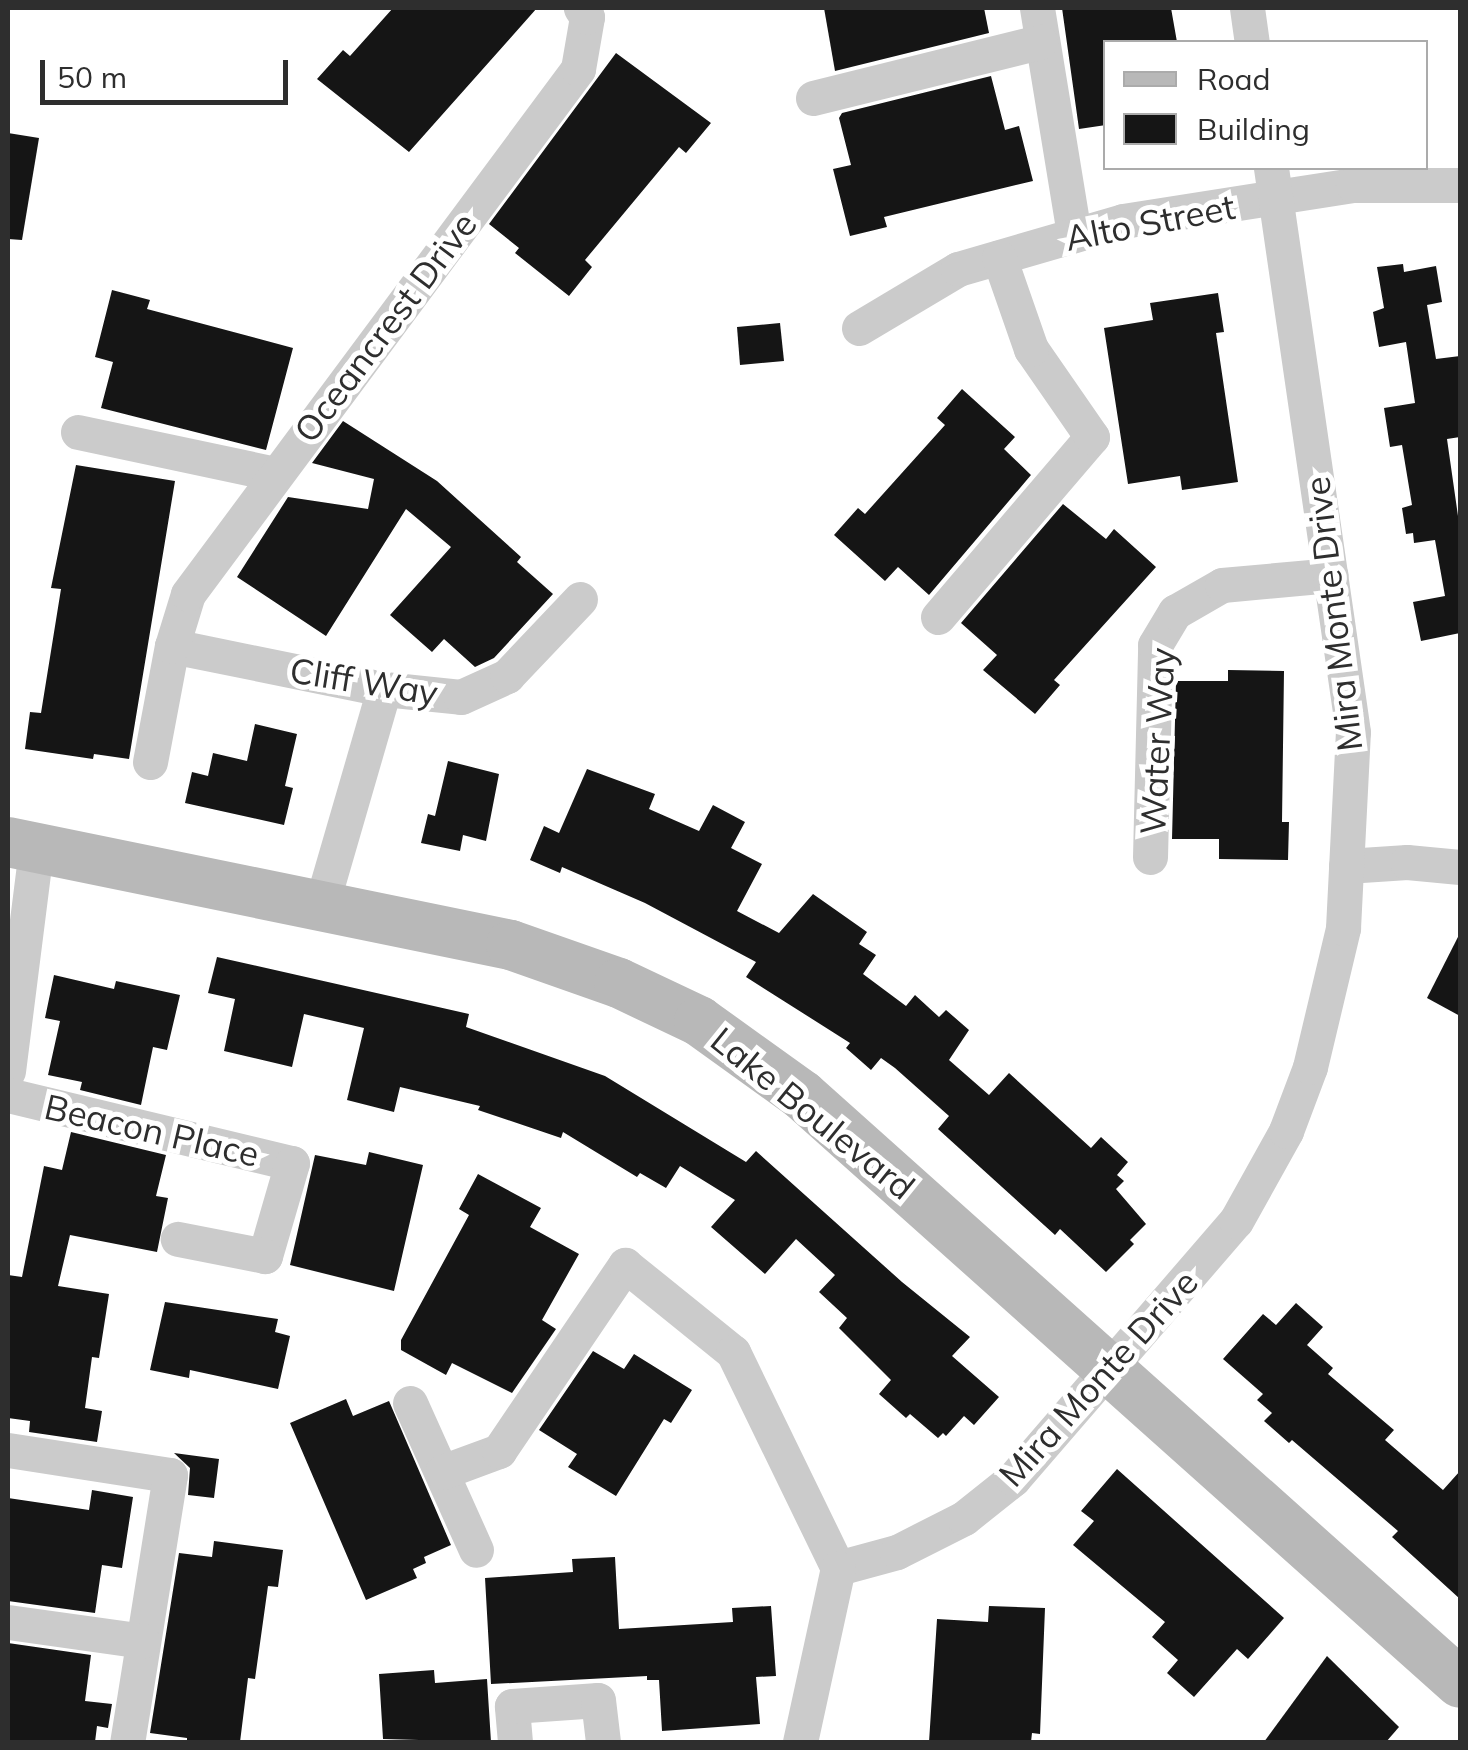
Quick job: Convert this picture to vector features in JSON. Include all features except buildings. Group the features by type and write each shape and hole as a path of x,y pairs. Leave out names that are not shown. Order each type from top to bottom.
{"main road":[{"name":"Lake Boulevard","path":"22,845 511,945 619,983 699,1022 802,1095 1460,1683"}],"street":[{"name":"Oceancrest Drive","path":"150,762 172,646 188,594 578,69 586,17 581,8"},
{"path":"1247,8 1252,40"},
{"path":"813,98 1038,25 1074,235"},
{"name":"Alto Street","path":"859,328 958,269 1274,183 1460,185"},
{"name":"Mira Monte Drive","path":"838,1568 897,1552 964,1518 1013,1479 1112,1370 1236,1221 1286,1131 1310,1067 1343,928 1353,732 1274,183"},
{"path":"938,617 1092,437 1031,349 999,257"},
{"path":"78,432 275,474"},
{"name":"Water Way","path":"1150,857 1155,645 1175,612 1222,586 1331,575"},
{"name":"Cliff Way","path":"172,646 384,689 461,697 507,676 580,598"},
{"path":"320,906 384,689"},
{"path":"8,1071 22,845"},
{"path":"1346,866 1408,862 1460,867"},
{"name":"Beacon Place","path":"8,1095 292,1163 265,1256 178,1239"},
{"path":"442,1472 499,1451 625,1265 733,1352 838,1568 800,1742"},
{"path":"410,1403 476,1550"},
{"path":"8,1450 170,1475 127,1742"},
{"path":"8,1622 143,1641"},
{"path":"514,1742 512,1706 598,1700 603,1742"}]}
